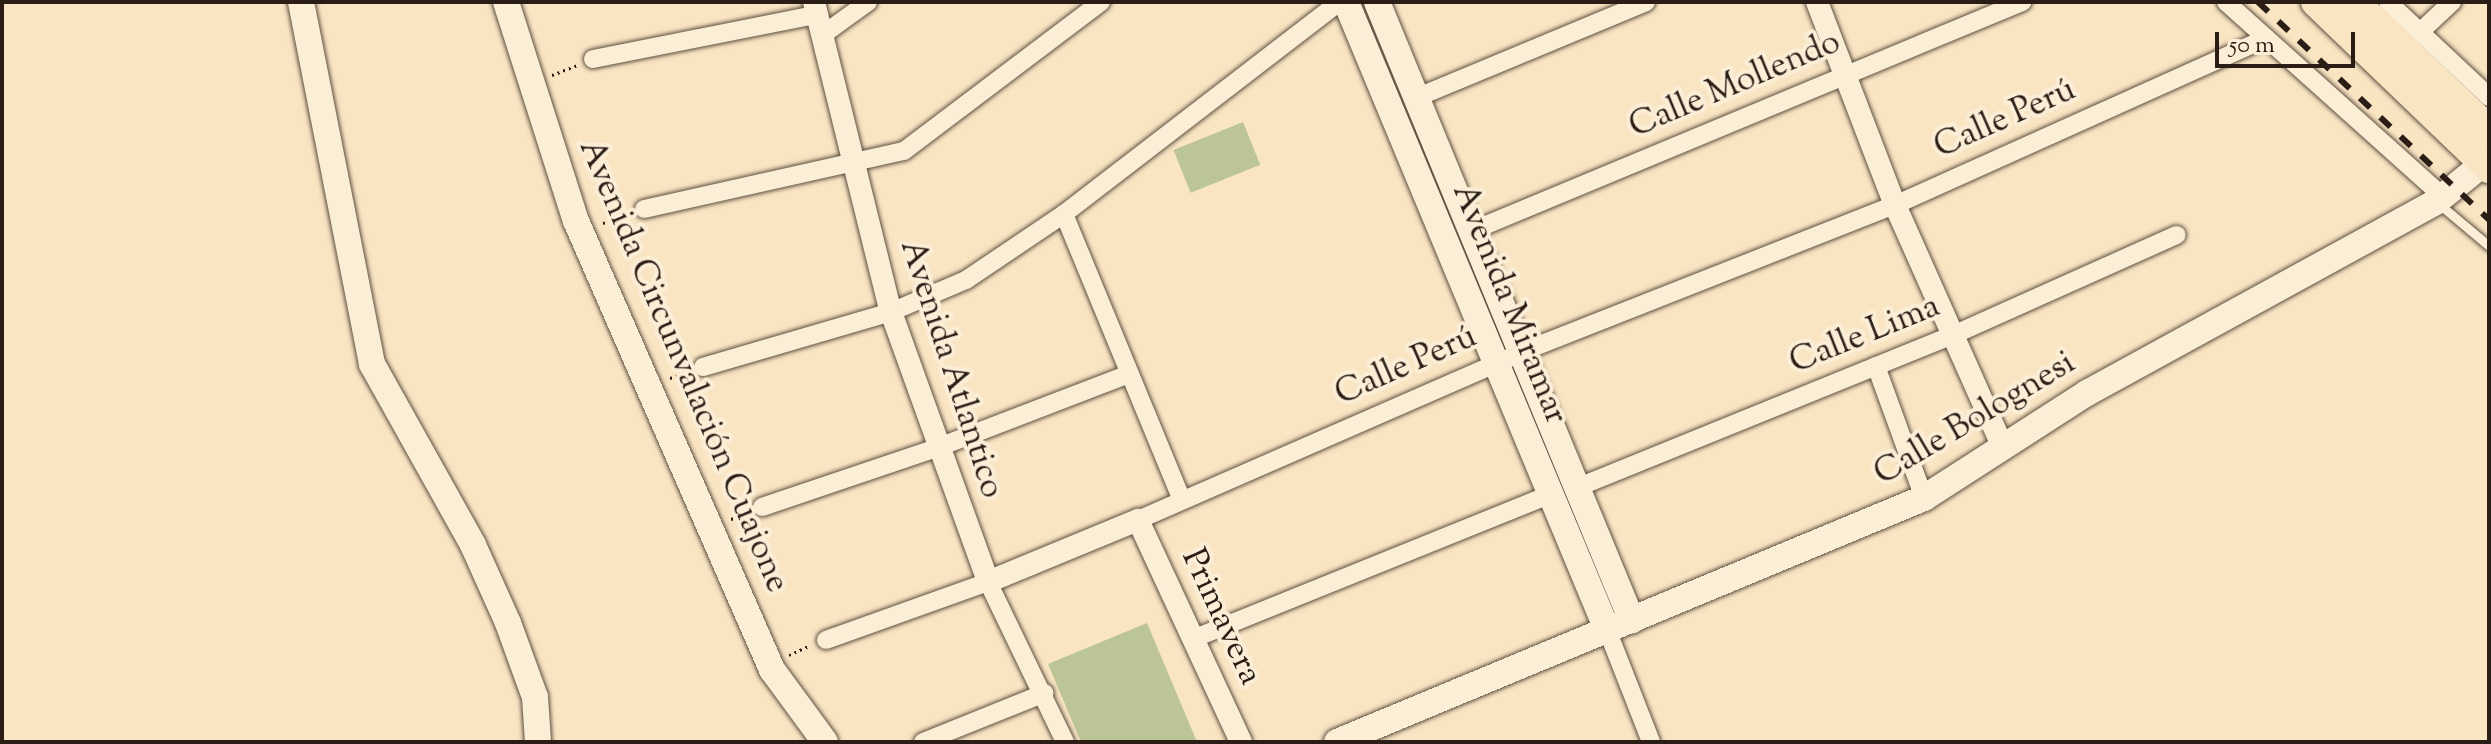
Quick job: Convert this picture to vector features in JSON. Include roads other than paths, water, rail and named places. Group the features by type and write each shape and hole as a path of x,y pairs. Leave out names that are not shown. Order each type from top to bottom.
{"highway":[{"path":"2316,2 2487,163"},
{"path":"2354,2 2489,130"}],"main road":[{"path":"301,2 372,364 473,545 502,610 535,697 538,742"},
{"name":"Avenida Circunvalación Cuajone","path":"506,2 580,230 659,378 712,534 769,663 825,742"},
{"name":"Avenida Miramar","path":"1346,2 1608,632"},
{"name":"Avenida Miramar","path":"1377,2 1524,351 1576,488 1632,621"},
{"name":"Calle Bolognesi","path":"1337,742 1608,632 1924,498 2002,445 2439,199 2487,163"}],"street":[{"path":"593,59 817,18 868,2"},
{"path":"644,209 854,167 904,151 1101,2"},
{"path":"703,367 891,312 966,280 1064,214 1339,2"},
{"path":"1418,97 1646,2"},
{"path":"1817,2 1842,75 1895,205 2002,445"},
{"name":"Calle Mollendo","path":"1474,230 2022,2"},
{"path":"2226,2 2439,199"},
{"path":"2388,2 2489,97"},
{"path":"2420,32 2452,2"},
{"name":"Avenida Atlantico","path":"817,18 891,312 988,582 1045,693 1065,742"},
{"name":"Calle Perú","path":"826,640 988,582 1138,520 1524,351 1895,205 2266,38"},
{"path":"1064,214 1182,500"},
{"name":"Calle Lima","path":"1576,488 1953,335 2177,235"},
{"path":"1876,366 1924,498"},
{"path":"762,507 939,447 1129,374"},
{"path":"1195,638 1549,495"},
{"name":"Primavera","path":"1138,520 1241,742"},
{"path":"1608,632 1651,742"},
{"path":"923,742 1045,693"}],"lane":[{"path":"2439,199 2489,246"}],"railway":[{"path":"2258,2 2489,220"}]}
